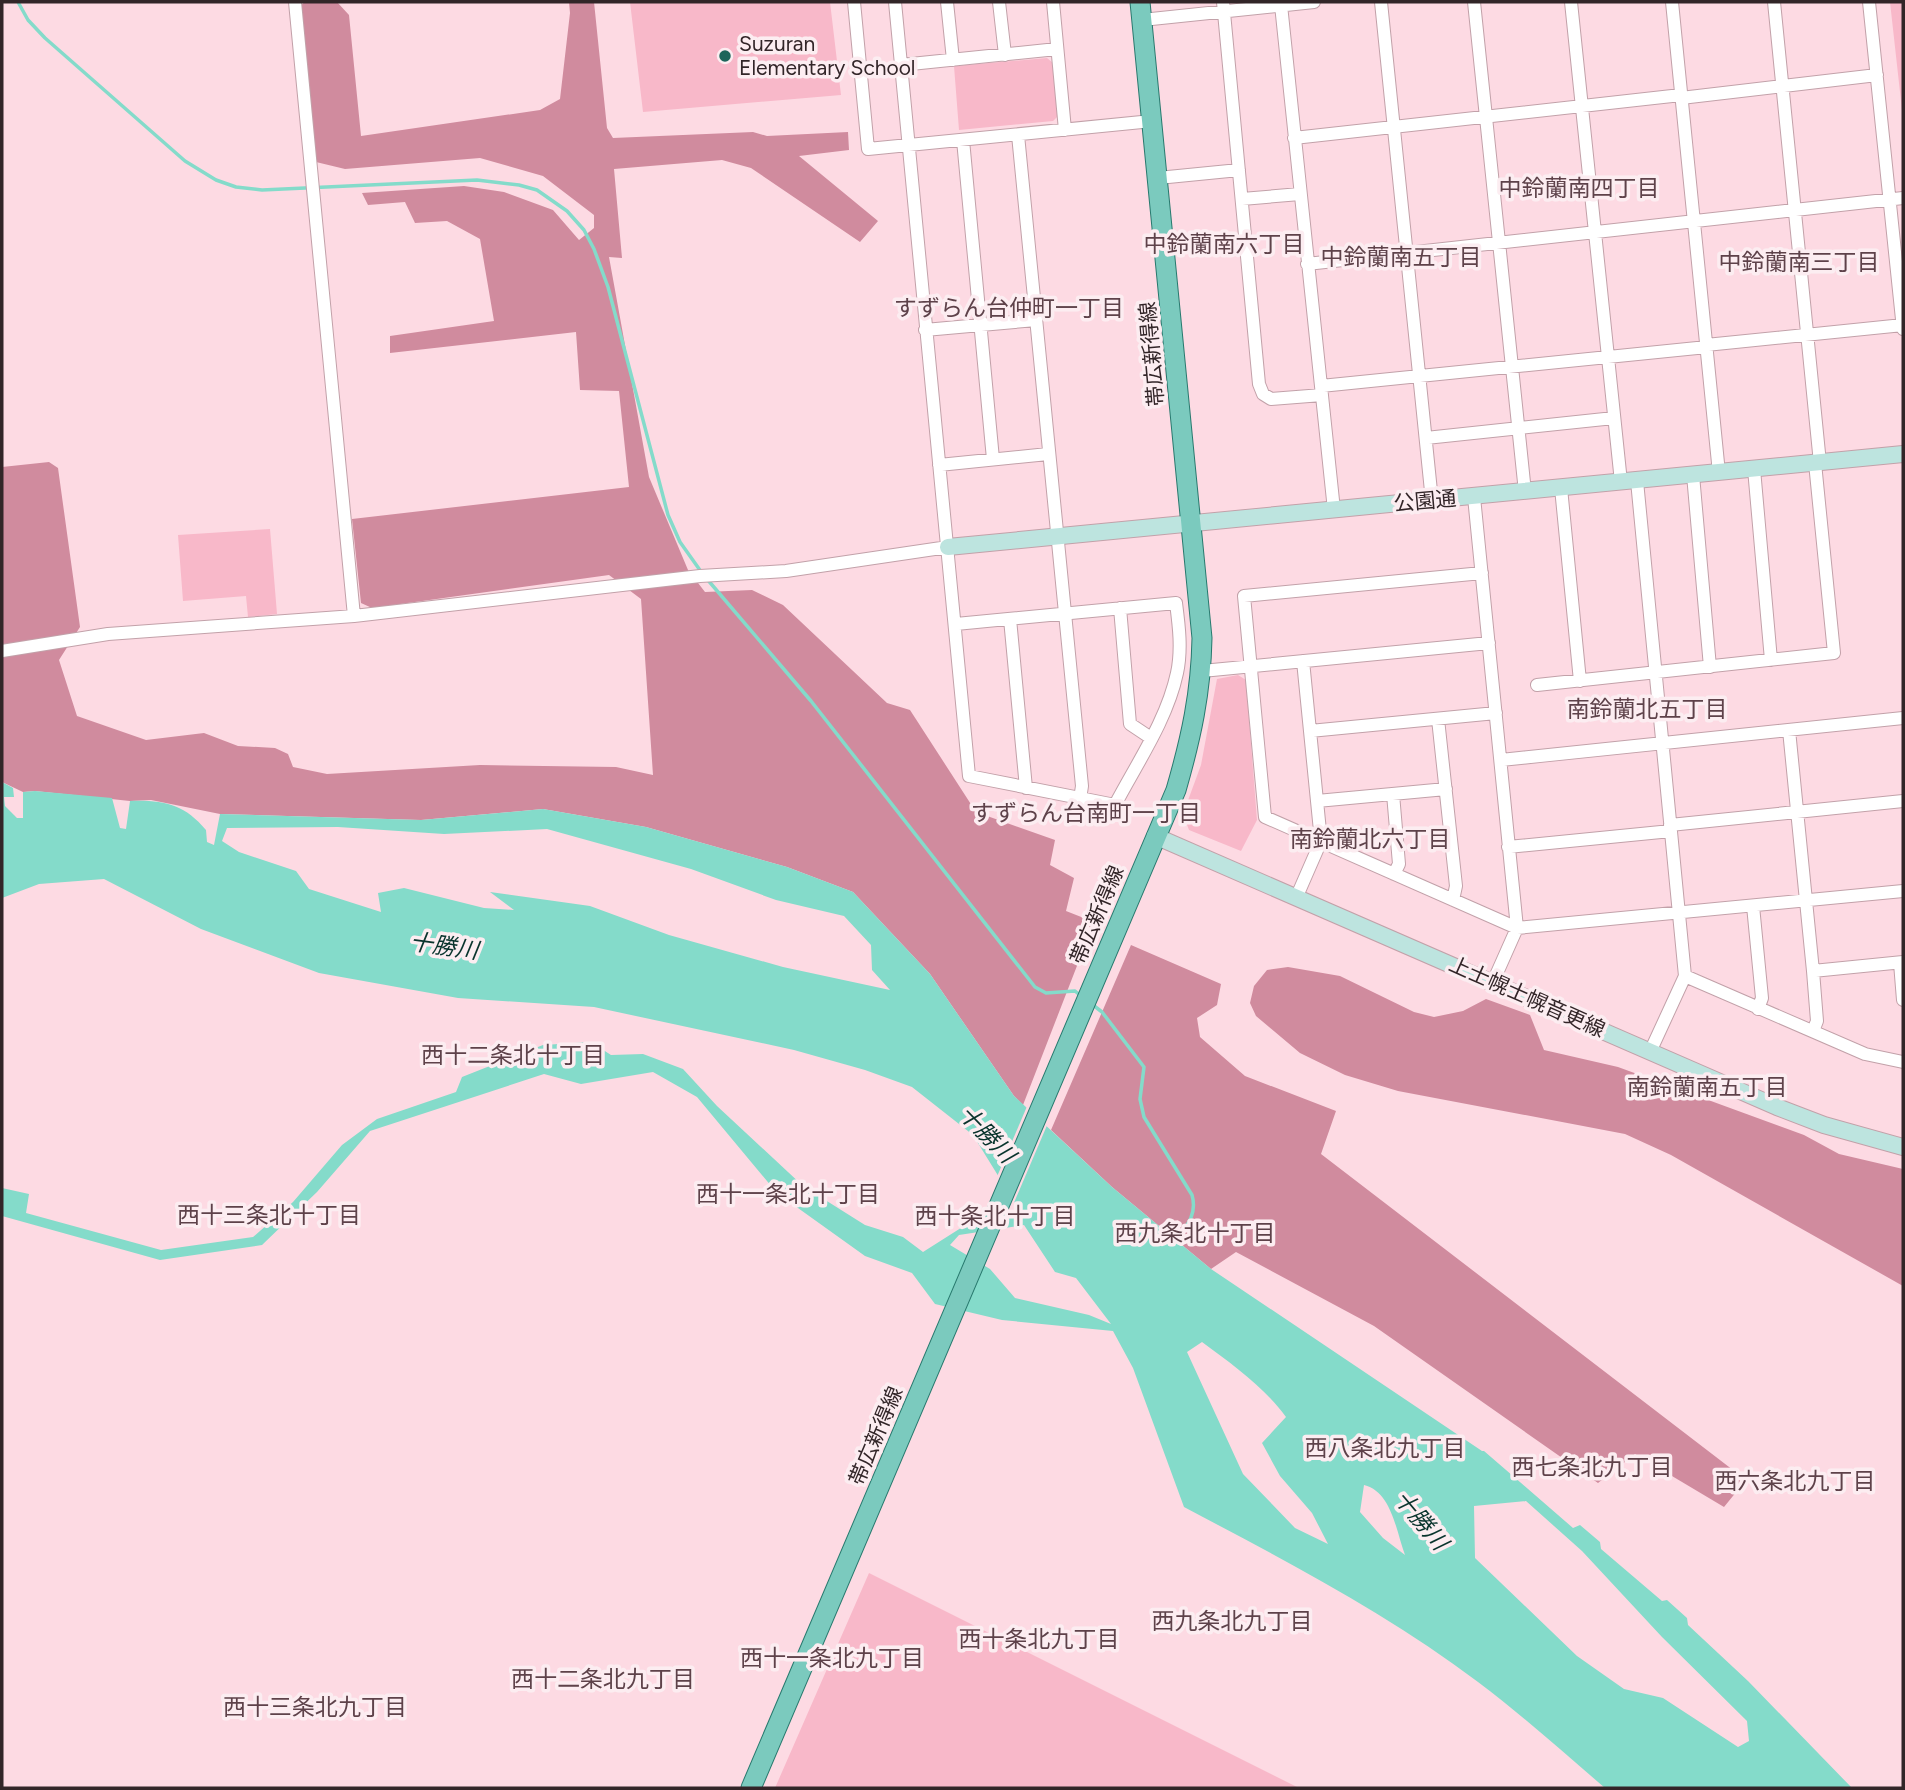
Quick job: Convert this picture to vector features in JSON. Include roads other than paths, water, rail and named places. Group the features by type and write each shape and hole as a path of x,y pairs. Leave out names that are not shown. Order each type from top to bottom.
{"main road":[{"name":"帯広新得線","path":"751,1788 1176,790 1194,729 1202,671 1202,638 1141,11"}],"street":[{"path":"295,2 355,616"},
{"path":"854,2 868,149 1152,121"},
{"path":"895,2 969,776 1115,805 1165,710 1177,672 1179,648 1176,603 956,624"},
{"path":"947,2 953,60"},
{"path":"999,2 1005,55"},
{"path":"1053,2 1065,130"},
{"path":"1141,11 1314,2"},
{"path":"1381,2 1432,501"},
{"path":"1474,2 1525,492"},
{"path":"1571,2 1614,418 1629,482 1655,673 1685,976 1650,1052"},
{"path":"1672,2 1719,473"},
{"path":"1537,685 1833,653 1808,334 1774,2"},
{"path":"1223,6 1259,384 1263,394 1271,399 1420,376 1903,326 1870,2"},
{"path":"1290,4 1294,138 1334,510"},
{"path":"901,65 1057,49"},
{"path":"1294,138 1877,75"},
{"path":"1018,135 1082,786 1080,799"},
{"path":"963,140 993,459"},
{"path":"1158,178 1239,170"},
{"path":"1241,199 1300,194"},
{"path":"1307,264 1903,198"},
{"path":"925,330 1037,320"},
{"path":"1426,438 1614,418"},
{"path":"939,465 1048,454"},
{"name":"公園通","path":"947,547 1903,454"},
{"path":"1754,469 1771,660"},
{"path":"1693,475 1710,667"},
{"path":"1561,488 1580,681"},
{"path":"1474,497 1517,928 1493,982"},
{"path":"2,651 108,634 355,616 701,576 786,571 947,547"},
{"path":"1482,573 1244,596 1265,817 1517,928 1903,891"},
{"path":"1120,608 1130,724 1151,738"},
{"path":"1010,619 1026,788"},
{"path":"1202,671 1489,643"},
{"path":"1297,896 1321,841 1303,661"},
{"path":"1310,732 1496,713"},
{"path":"1501,760 1903,718"},
{"path":"1438,719 1456,886 1453,900"},
{"path":"1789,730 1817,1021 1813,1031"},
{"path":"1317,801 1446,789"},
{"path":"1393,794 1399,864 1394,874"},
{"path":"1508,847 1903,801"},
{"name":"上士幌士幌音更線","path":"1156,836 1777,1107 1824,1125 1903,1147"},
{"path":"1753,906 1762,998 1758,1009"},
{"path":"1813,971 1902,962 1903,1000"},
{"path":"1685,976 1865,1054 1903,1062"}],"water":[{"name":"十勝川","path":"2,782 13,788 14,797 4,797 5,806 17,818 23,818 23,792 112,798 120,828 126,829 130,801 153,801 172,805 190,814 206,830 207,842 214,845 220,814 421,820 543,809 646,827 787,867 853,892 930,974 1014,1096 1112,1187 1211,1269 1484,1451 1573,1528 1580,1525 1600,1542 1601,1549 1662,1601 1667,1600 1687,1618 1688,1625 1748,1681 1852,1788 1605,1788 1494,1695 1408,1633 1334,1588 1184,1507 1133,1368 1113,1331 1002,1320 935,1304 912,1273 865,1256 777,1193 697,1097 653,1072 581,1084 544,1074 370,1131 317,1192 262,1245 160,1260 2,1216 2,1188 29,1194 26,1213 161,1250 253,1237 293,1202 342,1145 377,1119 456,1092 462,1077 543,1045 591,1042 611,1055 643,1054 683,1069 717,1106 803,1186 865,1225 903,1237 923,1252 964,1226 1023,1216 973,1135 912,1087 865,1070 794,1050 594,1007 458,998 319,973 201,929 104,879 39,884 2,898","holes":["338,827 444,834 547,829 691,869 776,900 844,916 871,945 872,970 890,990 783,967 669,935 590,906 490,892 514,910 484,908 404,888 378,893 381,912 309,889 296,871 239,852 222,841 227,828","1024,1225 1055,1272 1076,1278 1111,1324 1089,1315 1015,1298 990,1269 950,1245 959,1235","1202,1342 1258,1386 1286,1417 1262,1443 1280,1476 1312,1513 1328,1544 1295,1528 1243,1474 1187,1352","1364,1485 1373,1489 1387,1504 1405,1555 1383,1538 1360,1512","1526,1501 1582,1551 1662,1637 1747,1721 1749,1741 1738,1747 1663,1698 1624,1689 1577,1656 1475,1558 1474,1506"]}],"waterway":[{"path":"18,2 28,20 45,38 185,161 216,180 236,187 262,190 477,180 537,190 567,211 584,230 594,249 608,287 668,515 680,542 702,573"},
{"path":"707,579 811,701 1035,987 1046,993 1075,991 1081,996"},
{"path":"1093,1005 1102,1012 1144,1067 1140,1099 1144,1117 1192,1195 1192,1216 1173,1244"}],"place":[{"name":"Suzuran Elementary School","path":"725,56"}],"district":[{"name":"中鈴蘭南四丁目","path":"1579,188"},
{"name":"中鈴蘭南六丁目","path":"1224,244"},
{"name":"中鈴蘭南五丁目","path":"1401,257"},
{"name":"中鈴蘭南三丁目","path":"1799,262"},
{"name":"すずらん台仲町一丁目","path":"1009,308"},
{"name":"南鈴蘭北五丁目","path":"1647,709"},
{"name":"すずらん台南町一丁目","path":"1086,813"},
{"name":"南鈴蘭北六丁目","path":"1370,839"},
{"name":"西十二条北十丁目","path":"513,1055"},
{"name":"南鈴蘭南五丁目","path":"1707,1087"},
{"name":"西十一条北十丁目","path":"788,1194"},
{"name":"西十三条北十丁目","path":"269,1215"},
{"name":"西十条北十丁目","path":"995,1216"},
{"name":"西九条北十丁目","path":"1195,1233"},
{"name":"西八条北九丁目","path":"1385,1448"},
{"name":"西七条北九丁目","path":"1592,1467"},
{"name":"西六条北九丁目","path":"1795,1481"},
{"name":"西九条北九丁目","path":"1232,1621"},
{"name":"西十条北九丁目","path":"1039,1639"},
{"name":"西十一条北九丁目","path":"832,1658"},
{"name":"西十二条北九丁目","path":"603,1679"},
{"name":"西十三条北九丁目","path":"315,1707"}]}
